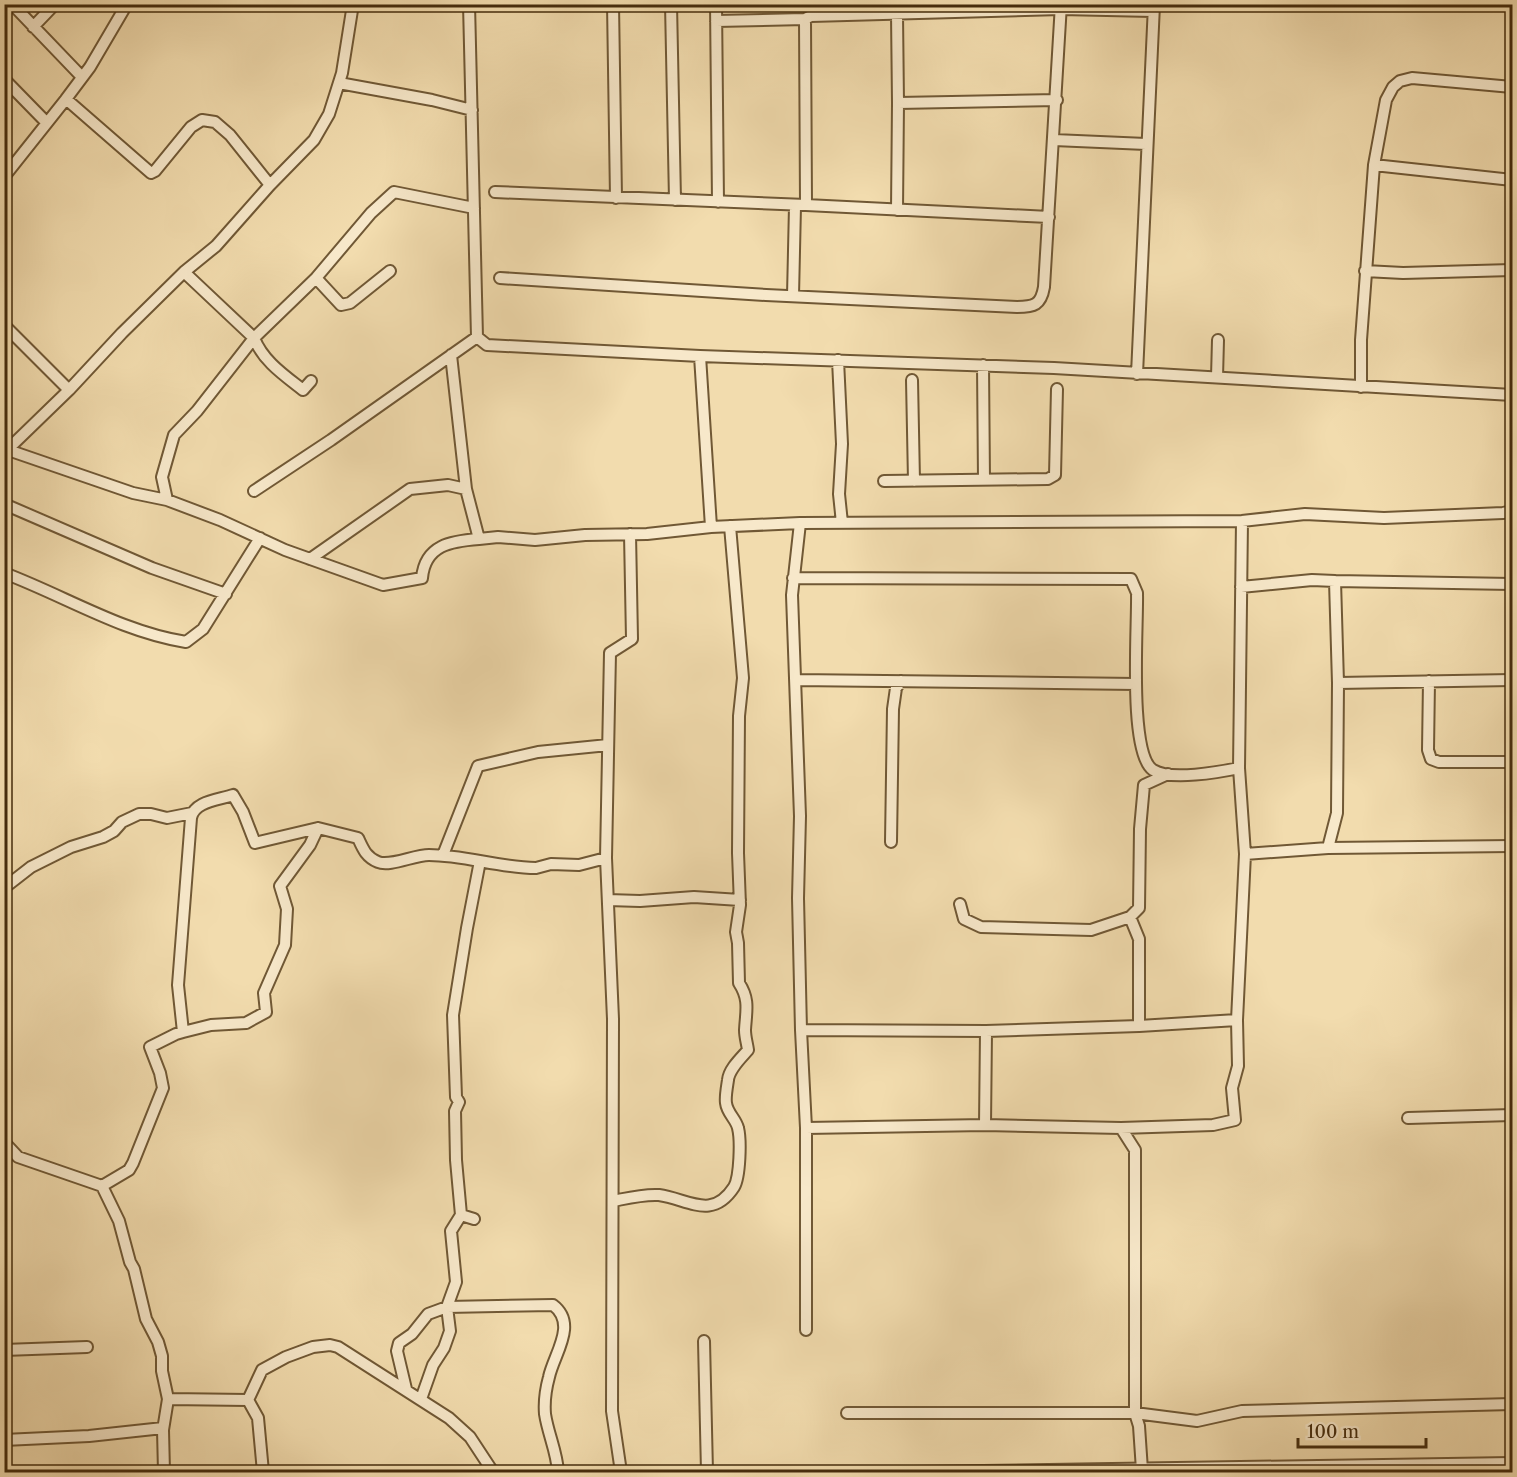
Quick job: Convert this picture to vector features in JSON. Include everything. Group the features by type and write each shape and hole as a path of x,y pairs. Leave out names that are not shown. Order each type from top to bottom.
{"street":[{"path":"12,4 82,77"},
{"path":"33,27 54,4"},
{"path":"4,177 82,77 127,4"},
{"path":"353,4 342,73 329,114 314,140 216,246 184,272 6,451 133,493 167,500 310,559 383,585 422,578 423,568 434,549 455,541 498,537 535,540 800,523 1242,521 1305,514 1384,518 1512,511"},
{"path":"469,4 477,337"},
{"path":"613,4 616,198"},
{"path":"671,4 675,200"},
{"path":"716,4 718,202"},
{"path":"716,21 1061,7 1154,8 1137,374"},
{"path":"500,278 793,296 1032,307 1038,304 1043,295 1057,100 1061,7"},
{"path":"897,14 897,210"},
{"path":"793,296 800,206 805,19"},
{"path":"1361,387 1365,271 1374,165 1386,100 1393,87 1400,81 1412,78 1512,87"},
{"path":"4,79 46,122"},
{"path":"339,83 432,100 472,110"},
{"path":"66,99 151,173 190,127 202,120 215,122 230,135 270,185"},
{"path":"898,104 1057,100"},
{"path":"1054,140 1146,144"},
{"path":"1374,165 1512,180"},
{"path":"167,500 162,477 174,435 197,411 254,338 316,278 371,213 394,192 474,208"},
{"path":"495,192 1049,217"},
{"path":"1365,271 1403,273 1512,270"},
{"path":"316,278 341,305 350,303 390,271"},
{"path":"184,272 254,338 259,349 279,371 303,390 311,381"},
{"path":"4,325 69,390"},
{"path":"254,491 477,337"},
{"path":"477,337 487,345 699,356 1054,368 1512,395"},
{"path":"1216,377 1218,340"},
{"path":"451,355 466,489 478,539"},
{"path":"699,356 711,527"},
{"path":"838,360 842,444 839,494 842,523"},
{"path":"983,365 984,480"},
{"path":"912,380 914,481"},
{"path":"884,481 1048,479 1056,475 1057,389"},
{"path":"310,559 410,489 448,485 466,489"},
{"path":"4,504 152,568 226,594"},
{"path":"806,1128 985,1125 1121,1128 1213,1125 1235,1120 1232,1088 1238,1066 1245,854 1239,768 1242,521"},
{"path":"800,523 792,595 800,816 798,898 801,1030 806,1128 806,1330"},
{"path":"613,1201 643,1195 661,1196 693,1205 714,1204 724,1198 735,1186 739,1170 738,1127 726,1104 728,1080 732,1070 748,1050 745,1032 748,1010 743,988 739,982 736,932 740,900 739,716 742,678 730,526"},
{"path":"621,1473 612,1411 613,1019 606,858 610,653 632,639 630,534"},
{"path":"4,573 162,639 186,642 203,629 260,538"},
{"path":"793,578 1131,579 1137,593 1136,684 1139,743 1146,760 1153,770 1168,774 1209,774 1239,768"},
{"path":"1241,587 1312,580 1512,584"},
{"path":"1328,848 1337,813 1338,683 1335,581"},
{"path":"796,680 1136,684"},
{"path":"1338,683 1512,680"},
{"path":"891,842 893,709 896,688 901,681"},
{"path":"1429,681 1428,750 1431,759 1439,762 1512,762"},
{"path":"443,855 478,766 538,752 608,745"},
{"path":"960,904 964,919 981,927 1091,930 1130,917 1139,908 1140,829 1144,785 1168,774"},
{"path":"183,1032 178,985 192,813 197,806 233,795 243,812 255,843 318,828 358,838 367,856 380,863 421,855 443,855 530,868 551,864 579,866 606,858"},
{"path":"4,888 31,867 71,847 103,837 114,831 122,822 140,814 167,818 192,813"},
{"path":"102,1186 129,1170 162,1088 160,1073 150,1047 176,1034 211,1025 246,1023 266,1012 264,993 285,945 287,909 280,886 310,845 318,828"},
{"path":"1245,854 1328,848 1512,846"},
{"path":"421,1399 433,1365 444,1348 450,1331 447,1307 456,1282 451,1231 461,1215 456,1160 455,1111 459,1102 456,1097 453,1015 466,928 480,861"},
{"path":"608,900 640,901 694,897 740,900"},
{"path":"1130,917 1139,939 1139,1026"},
{"path":"801,1030 986,1031 1238,1020"},
{"path":"985,1125 986,1031"},
{"path":"1408,1118 1512,1115"},
{"path":"1121,1128 1135,1150 1135,1413 1139,1426 1142,1470"},
{"path":"4,1142 18,1157 102,1186 122,1230 146,1319 158,1342 162,1356 162,1371 168,1399 163,1428 164,1473"},
{"path":"461,1215 474,1219"},
{"path":"406,1389 397,1351 399,1343 412,1334 428,1314 447,1307 553,1305 558,1308 565,1327 549,1375 545,1414 557,1459 558,1473"},
{"path":"704,1341 706,1473"},
{"path":"248,1400 262,1370 286,1357 323,1345 338,1347 449,1418 470,1437 493,1473"},
{"path":"4,1350 87,1347"},
{"path":"168,1399 248,1400"},
{"path":"248,1400 258,1418 263,1473"},
{"path":"847,1413 1135,1413 1197,1421 1242,1411 1512,1404"},
{"path":"4,1440 89,1436 163,1428"},
{"path":"912,1473 1512,1463"}]}
